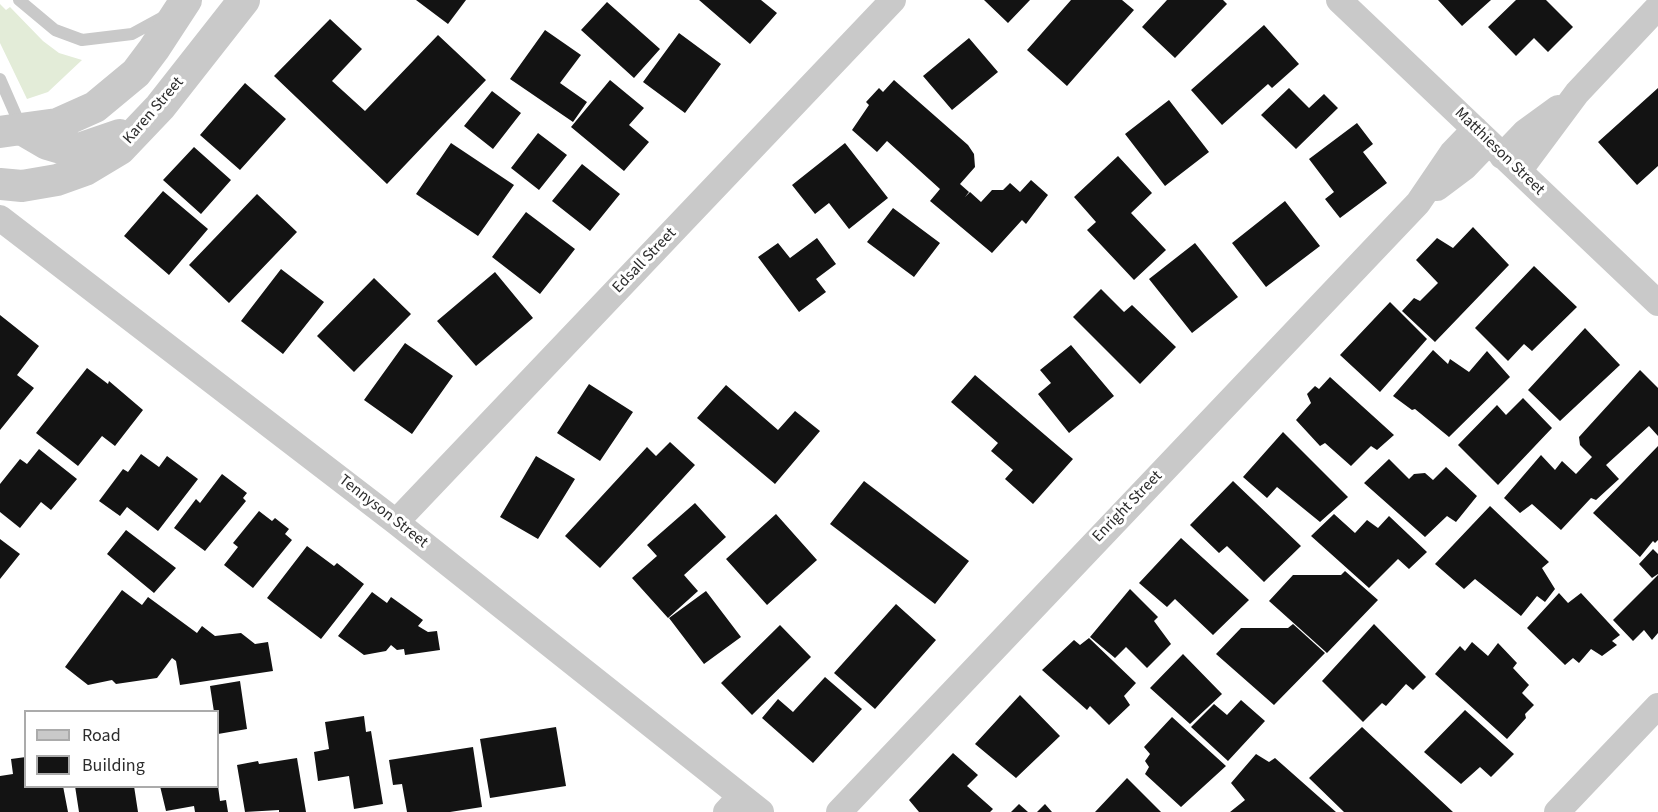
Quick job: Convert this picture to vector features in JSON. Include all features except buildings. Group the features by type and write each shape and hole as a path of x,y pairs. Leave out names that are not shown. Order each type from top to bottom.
{"street":[{"path":"11,131 57,124 95,107 136,73 154,50 185,0"},
{"name":"Karen Street","path":"0,184 46,183 77,174 120,149 148,120 244,0"},
{"name":"Edsall Street","path":"396,522 893,0"},
{"name":"Matthieson Street","path":"1339,0 1658,303"},
{"name":"Enright Street","path":"839,812 1418,203 1452,153 1496,150 1525,132 1577,93 1658,7"},
{"path":"11,131 54,147 72,149 105,141 148,120"},
{"name":"Tennyson Street","path":"4,223 396,522 733,804 761,812"},
{"path":"1557,812 1658,706"}],"lane":[{"path":"20,0 61,33 72,38 92,40 137,32 156,22 185,0"},
{"path":"0,79 11,131"}],"green space":[{"path":"0,4 6,10 10,7 43,41 59,53 82,60 48,92 27,99 0,43"}]}
